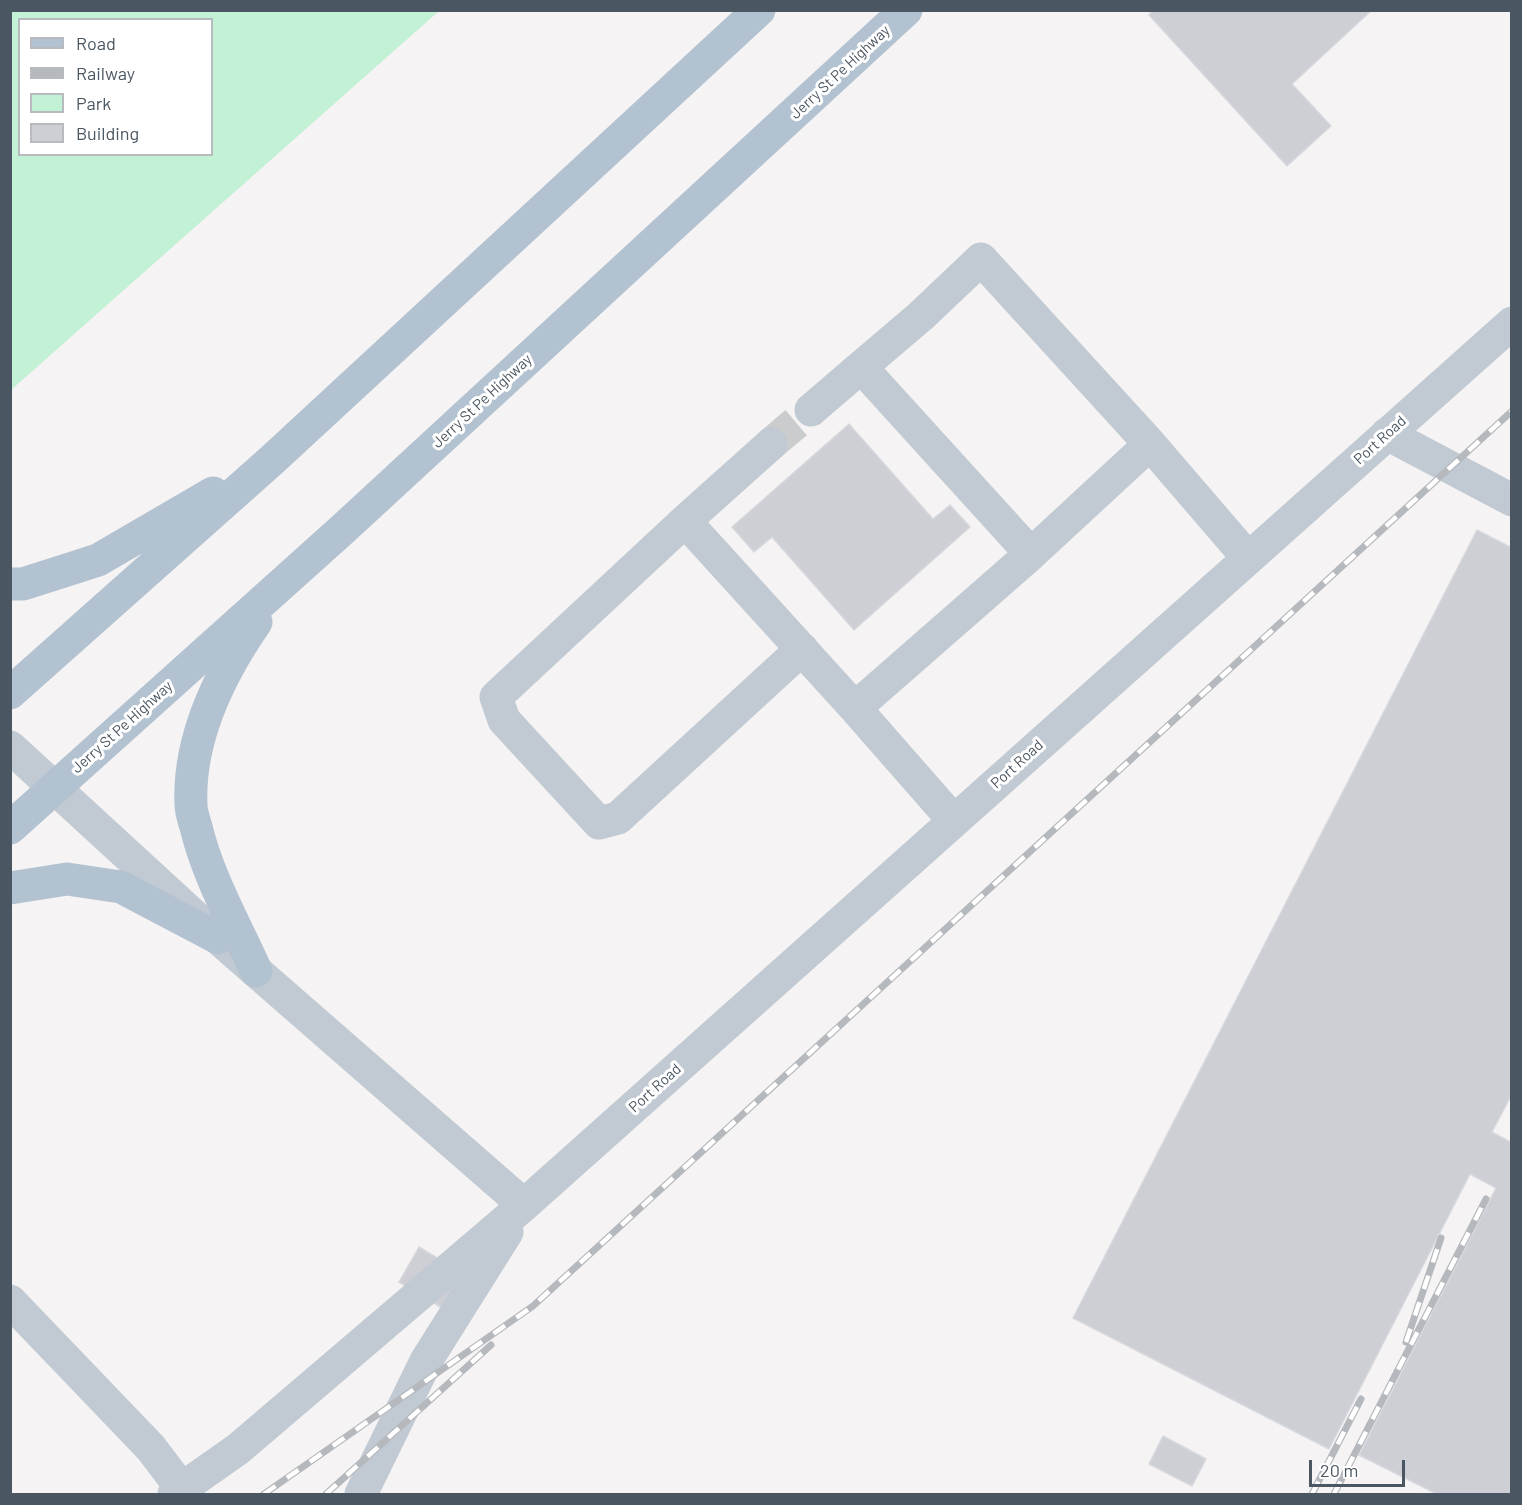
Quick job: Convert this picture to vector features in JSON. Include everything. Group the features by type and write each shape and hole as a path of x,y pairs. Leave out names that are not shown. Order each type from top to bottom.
{"main road":[{"path":"10,693 272,460 759,10"},
{"name":"Jerry St Pe Highway","path":"10,828 343,529 906,10"},
{"path":"10,584 23,584 98,560 272,460"},
{"path":"256,971 202,851 191,806 194,768 204,718 232,661 255,623 343,529"},
{"path":"10,888 67,879 121,887 218,939"}],"street":[{"path":"811,410 922,315 981,259 1150,444 1248,558"},
{"name":"Port Road","path":"524,1205 1512,323"},
{"path":"861,367 1031,554"},
{"path":"1387,434 1512,500"},
{"path":"771,444 496,697 504,720 599,823 618,818 802,649"},
{"path":"855,708 1031,554 1150,444"},
{"path":"685,521 954,821"},
{"path":"10,747 218,939 524,1205"},
{"path":"10,1301 151,1448 178,1492 238,1449 524,1205"},
{"path":"361,1494 426,1361 524,1205"}],"green space":[{"path":"11,10 439,11 11,390"}],"building":[{"path":"1153,10 1372,10 1292,84 1331,126 1287,166 1149,15"},
{"path":"849,424 933,519 950,505 970,527 854,630 772,537 754,552 732,527"},
{"path":"1477,530 1512,548 1512,1094 1492,1132 1512,1143 1512,1494 1437,1494 1359,1455 1496,1188 1470,1174 1329,1449 1073,1318"},
{"path":"419,1247 488,1288 467,1323 399,1282"},
{"path":"1163,1436 1206,1459 1192,1486 1149,1464"}],"tunnel":[{"path":"771,444 811,410"}],"railway":[{"path":"264,1494 533,1306 1512,411"},
{"path":"1334,1494 1486,1199"},
{"path":"1406,1342 1441,1238"},
{"path":"326,1494 491,1345"},
{"path":"1312,1494 1361,1399"}]}
